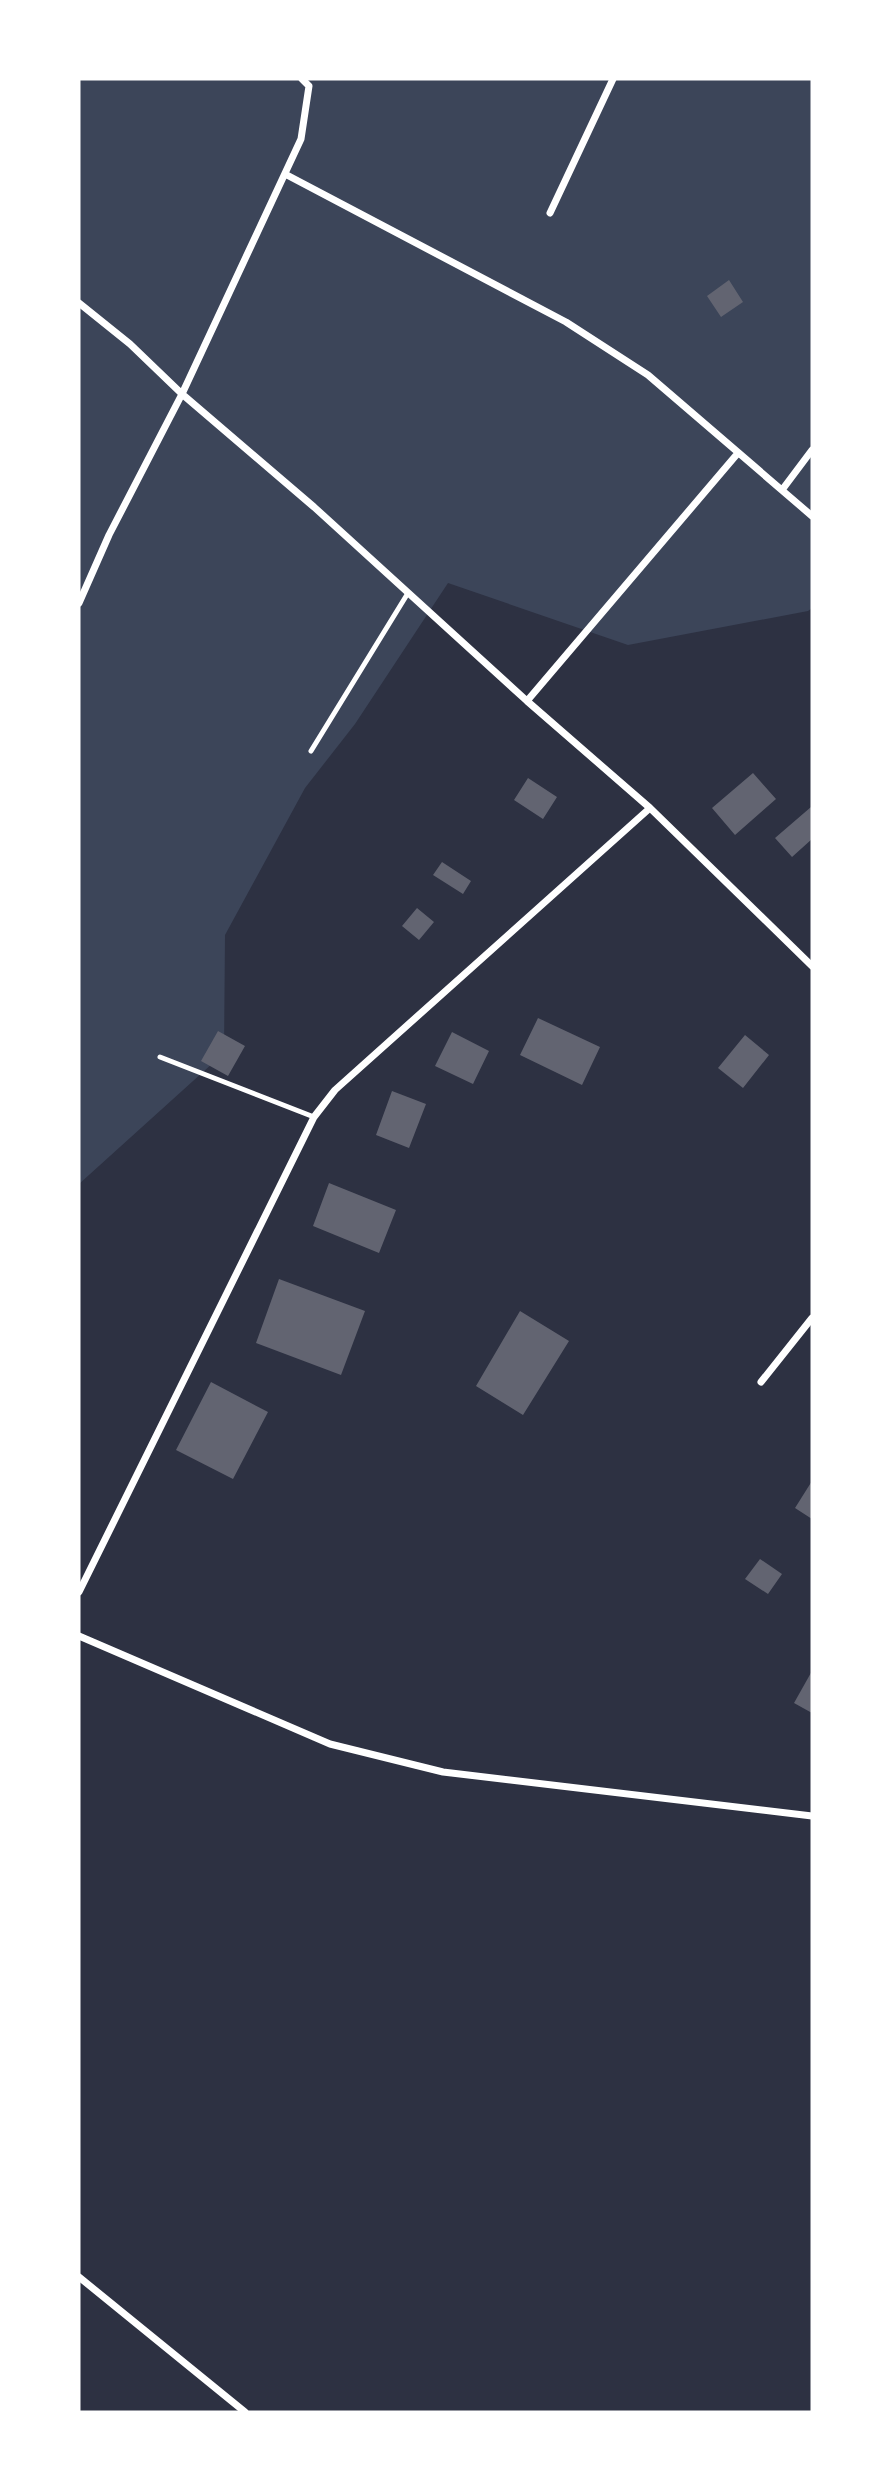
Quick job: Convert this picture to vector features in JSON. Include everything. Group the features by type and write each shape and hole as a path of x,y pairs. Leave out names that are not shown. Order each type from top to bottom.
{"street":[{"path":"79,603 109,535 182,394 301,139 309,86 302,79"},
{"path":"550,213 613,79"},
{"path":"285,174 566,322 648,375 812,516"},
{"path":"79,303 130,344 182,394 314,507 527,701 650,808 812,966"},
{"path":"782,490 812,450"},
{"path":"527,701 738,453"},
{"path":"79,1592 314,1117 335,1090 650,808"},
{"path":"761,1382 812,1318"},
{"path":"79,1636 330,1744 443,1772 812,1816"},
{"path":"79,2277 245,2412"}],"lane":[{"path":"311,751 408,593"},
{"path":"160,1057 314,1117"}],"shaded area":[{"path":"79,79 812,79 812,608 808,611 628,645 448,583 355,724 305,788 225,935 224,1053 79,1184"}],"building":[{"path":"729,280 743,302 721,317 707,296"},
{"path":"753,773 776,799 735,835 712,808"},
{"path":"528,778 557,797 543,819 514,800"},
{"path":"811,807 812,839 792,857 775,838"},
{"path":"442,862 471,881 463,894 433,875"},
{"path":"417,908 434,922 419,940 402,926"},
{"path":"538,1018 600,1047 582,1085 520,1055"},
{"path":"218,1031 245,1046 228,1076 201,1061"},
{"path":"452,1032 489,1051 473,1084 435,1066"},
{"path":"745,1035 769,1055 743,1088 718,1068"},
{"path":"392,1091 426,1104 409,1148 376,1135"},
{"path":"329,1183 396,1210 379,1253 313,1226"},
{"path":"279,1279 365,1311 341,1375 256,1343"},
{"path":"520,1311 569,1341 523,1415 476,1386"},
{"path":"211,1382 268,1412 233,1479 176,1450"},
{"path":"812,1481 812,1519 795,1508"},
{"path":"760,1559 782,1574 768,1594 745,1579"},
{"path":"812,1671 812,1713 794,1703"}]}
